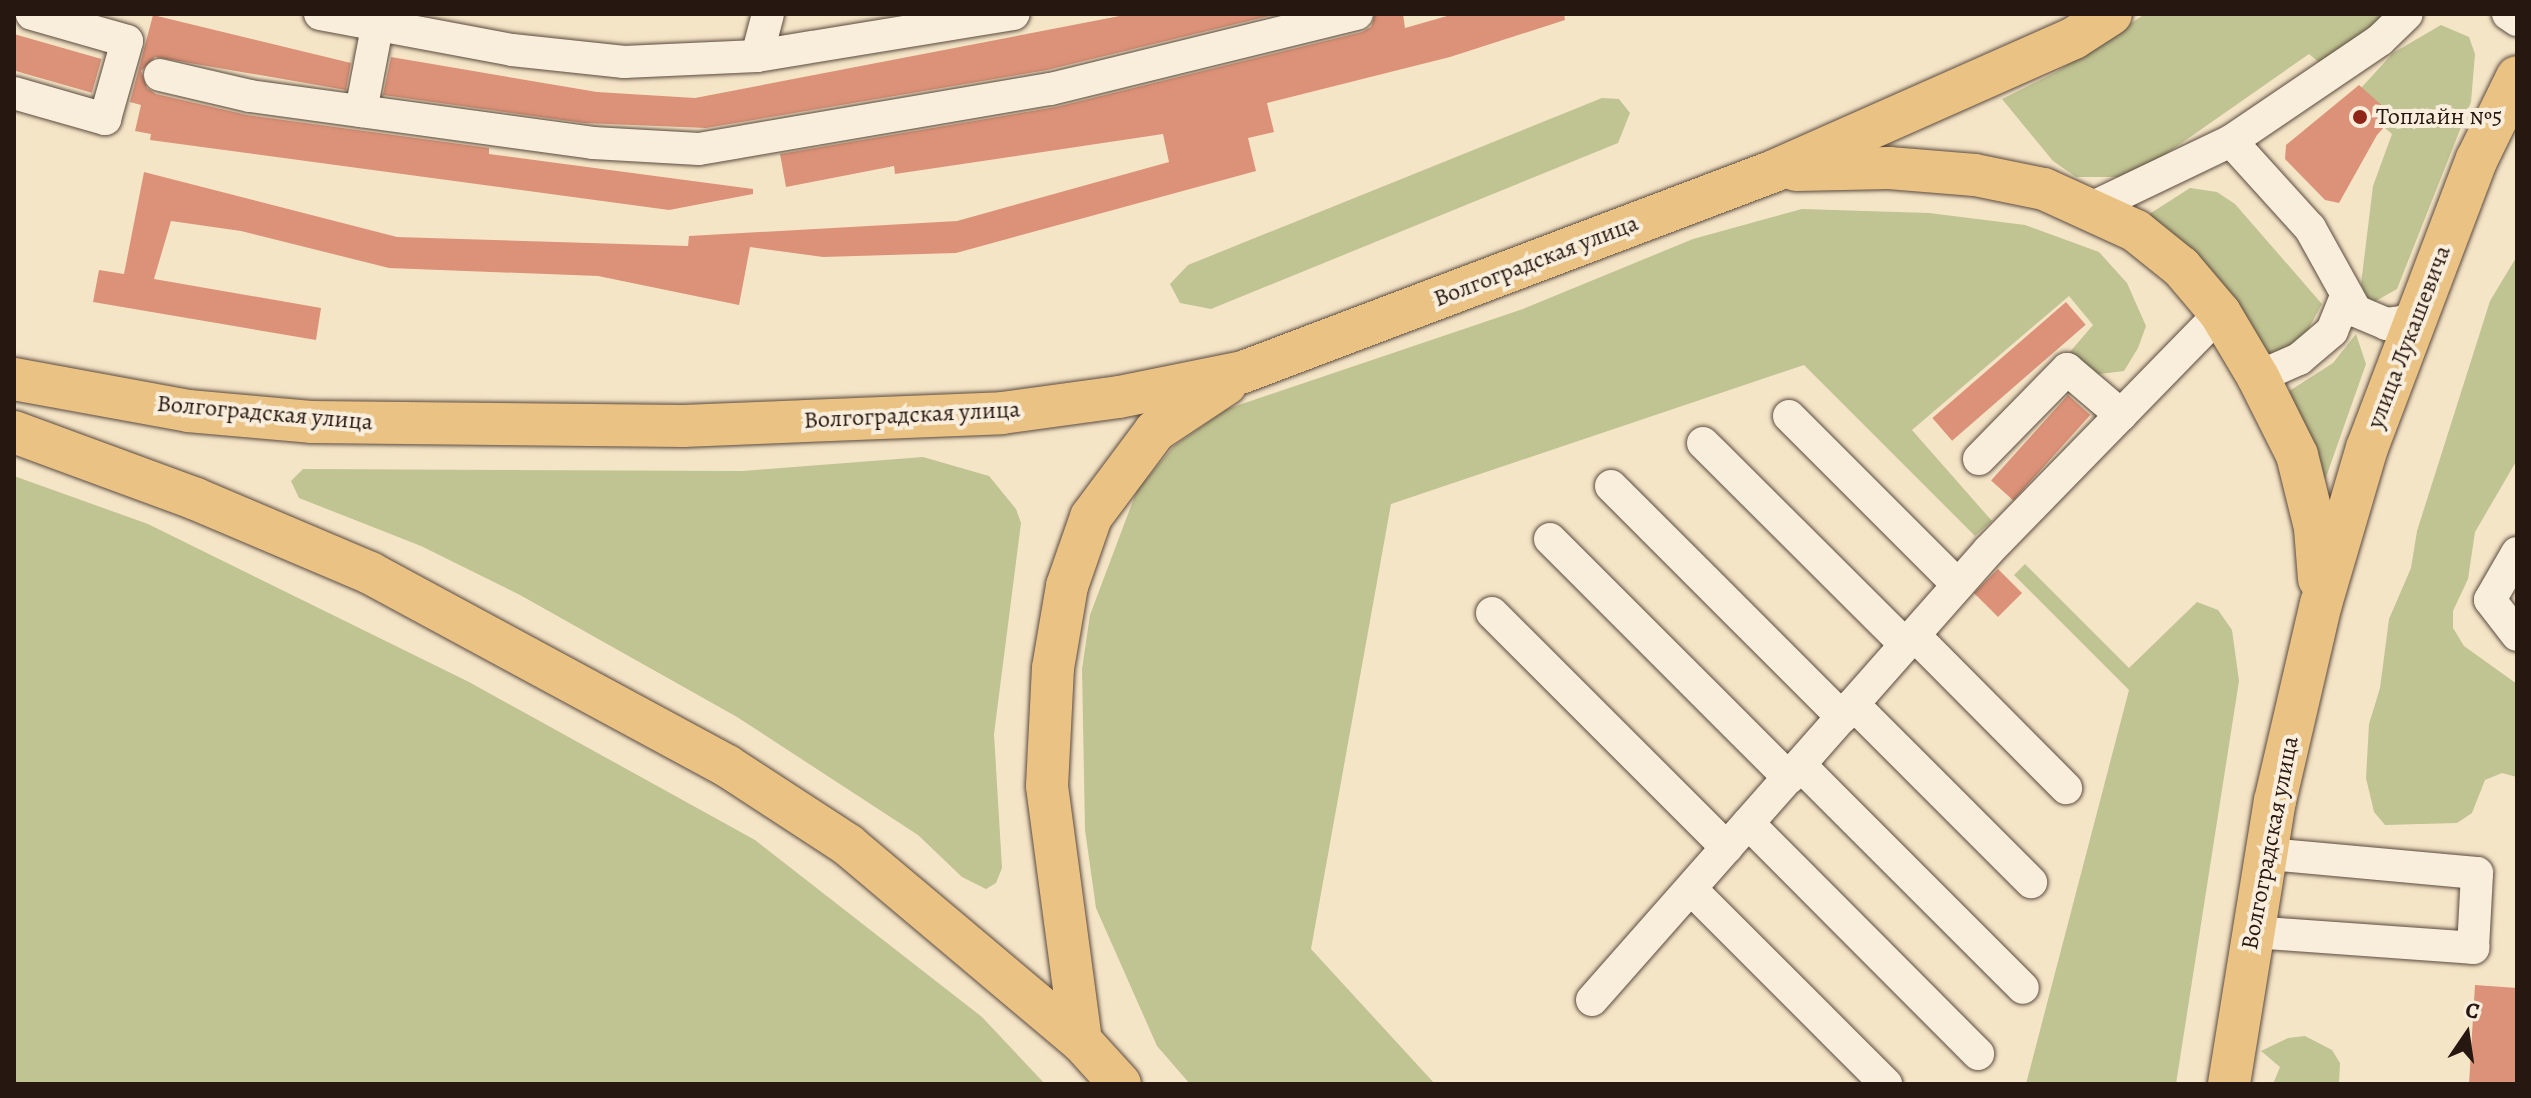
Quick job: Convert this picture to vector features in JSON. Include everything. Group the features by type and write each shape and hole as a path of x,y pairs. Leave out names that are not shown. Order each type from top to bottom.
{"main road":[{"path":"1774,171 2074,38 2111,14"},
{"name":"улица Лукашевича","path":"2321,604 2367,448 2477,159 2517,77"},
{"path":"1774,171 1889,168 1975,175 2044,189 2136,231 2181,267 2220,313 2258,377 2297,455 2315,528 2321,604"},
{"name":"Волгоградская улица","path":"14,379 188,411 311,422 683,426 1002,413 1243,372 1774,171"},
{"path":"1081,1041 1047,786 1053,668 1067,586 1091,517 1155,431 1243,372"},
{"path":"14,432 196,499 370,573 727,766 848,845 1081,1041 1120,1084"},
{"name":"Волгоградская улица","path":"2229,1084 2275,801 2321,604"}],"street":[{"path":"14,93 105,119 127,41 32,14"},
{"path":"320,14 377,27 624,62 757,56 1014,14"},
{"path":"757,56 768,14"},
{"path":"160,75 250,96 593,143 699,149 1051,89 1357,14"},
{"path":"2091,208 2231,141 2380,40 2407,14"},
{"path":"2508,14 2517,20"},
{"path":"361,111 377,27"},
{"path":"2231,141 2310,228 2346,297 2368,320 2386,324 2403,322 2419,311"},
{"path":"2258,377 2299,359 2332,331 2346,297"},
{"path":"1592,1000 1958,585 2220,313"},
{"path":"1979,459 2067,369 2121,415"},
{"path":"1789,416 1958,585"},
{"path":"1703,443 2066,788"},
{"path":"1611,486 2031,882"},
{"path":"1550,539 2023,988"},
{"path":"2517,553 2490,600 2517,635"},
{"path":"1492,613 1727,848"},
{"path":"1748,823 1978,1054"},
{"path":"2252,932 2473,948 2477,873 2267,854"},
{"path":"1691,889 1886,1084"}],"green space":[{"path":"2145,14 2387,14 2321,64 2309,54 2153,163 2119,177 2076,177 2053,161 2002,99 2058,71"},
{"path":"2441,25 2469,37 2475,54 2471,102 2397,289 2374,302 2366,298 2361,284 2373,186 2392,134 2351,99 2393,53"},
{"path":"1602,98 1619,99 1630,113 1618,143 1211,309 1180,303 1170,284 1188,265"},
{"path":"2190,188 2217,192 2235,204 2322,304 2303,339 2275,357 2259,355 2140,220"},
{"path":"1802,209 1929,213 2025,225 2099,252 2127,283 2146,326 2138,348 2124,371 2092,375 2077,367 2069,353 2093,325 2069,296 1912,430 1992,521 1975,536 1804,365 1391,504 1311,949 1435,1084 1190,1084 1157,1046 1096,908 1085,830 1082,669 1090,615 1137,490 1174,446 1227,409 1523,309 1693,239"},
{"path":"2517,256 2517,460 2475,532 2468,579 2453,611 2453,628 2464,646 2517,684 2517,777 2502,773 2485,780 2472,813 2457,823 2385,825 2374,812 2366,778 2369,724 2380,688 2389,619 2411,568 2417,531 2490,301"},
{"path":"2356,334 2366,364 2319,497 2278,398 2333,363"},
{"path":"923,457 989,476 1016,509 1021,523 994,734 1002,868 996,883 986,889 962,877 918,835 737,717 520,595 421,546 299,498 291,481 303,469 743,471"},
{"path":"14,476 148,524 469,682 755,840 982,1017 1045,1084 14,1084"},
{"path":"2025,564 2129,668 2197,602 2218,610 2232,630 2239,681 2176,1084 2026,1084 2129,690 2014,575"},
{"path":"2305,1036 2332,1050 2340,1063 2339,1084 2273,1084 2280,1067 2261,1051 2288,1038"}],"building":[{"path":"1130,14 1277,14 1047,70 706,128 584,123 383,95 391,57 597,92 695,98"},
{"path":"1375,14 1403,14 1405,28 1454,14 1564,14 1565,20 1450,57 1267,103 1274,132 1248,138 1256,171 956,253 823,257 750,247 739,305 598,276 389,268 241,231 171,221 154,279 321,308 316,340 93,302 99,270 124,274 144,172 397,237 688,246 689,236 957,221 1169,162 1163,134 895,174 894,166 786,187 780,154 1056,107 1362,32 1371,27"},
{"path":"153,15 351,63 346,90 155,57 141,71 147,88 156,94 247,115 489,148 489,154 753,189 753,194 669,210 150,140 151,134 135,131 141,105 130,102"},
{"path":"14,34 101,59 92,93 14,70"},
{"path":"2359,85 2394,116 2377,135 2339,203 2325,200 2285,159 2286,145"},
{"path":"2066,302 2086,325 1952,441 1932,418"},
{"path":"2068,395 2090,415 2013,501 1991,480"},
{"path":"1998,569 2022,593 1998,617 1974,593"},
{"path":"2475,985 2517,988 2517,1084 2469,1084"}],"place":[{"name":"Топлайн №5","path":"2360,117"}]}
